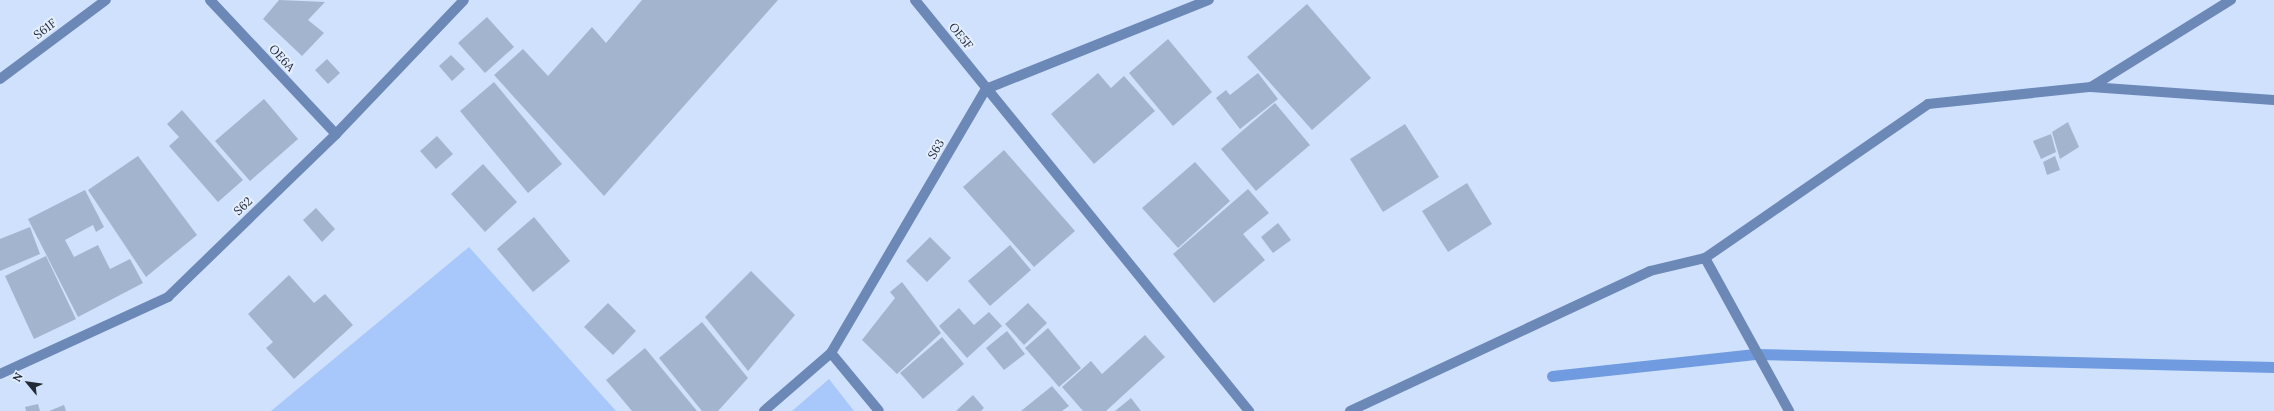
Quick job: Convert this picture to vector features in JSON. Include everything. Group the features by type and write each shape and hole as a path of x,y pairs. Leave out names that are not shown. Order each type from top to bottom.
{"street":[{"name":"S61F","path":"0,79 106,0"},
{"name":"OE6A","path":"210,0 336,134"},
{"name":"S62","path":"0,374 168,297 336,134 464,0"},
{"name":"OE5F","path":"916,0 986,89 1249,411"},
{"path":"986,89 1209,0"},
{"path":"2091,87 2231,0"},
{"path":"1350,411 1650,271 1705,258 1928,104 2091,87 2274,100"},
{"name":"S63","path":"764,411 831,353 986,89"},
{"path":"1705,258 1789,411"},
{"path":"831,353 879,411"}],"shaded area":[{"path":"469,247 616,411 271,411"},
{"path":"829,379 854,411 792,411"}],"building":[{"path":"279,0 325,2 308,20 324,33 302,56 263,19"},
{"path":"642,0 778,0 604,196 494,75 523,49 548,76 592,27 606,43"},
{"path":"1307,4 1371,78 1312,130 1247,57"},
{"path":"487,17 514,47 485,73 458,43"},
{"path":"1168,39 1212,92 1173,126 1129,73"},
{"path":"451,55 465,69 452,81 439,66"},
{"path":"327,59 340,73 328,84 315,70"},
{"path":"1098,73 1111,88 1124,76 1155,111 1094,164 1051,114"},
{"path":"1258,73 1278,99 1240,129 1216,98 1226,90 1230,95"},
{"path":"494,82 562,164 528,193 460,111"},
{"path":"264,99 298,139 250,181 215,141"},
{"path":"1275,103 1310,145 1256,191 1221,149"},
{"path":"182,110 243,180 218,202 169,146 179,137 167,124"},
{"path":"2068,122 2079,147 2060,159 2052,132"},
{"path":"1405,124 1439,177 1383,212 1350,159"},
{"path":"2051,134 2056,152 2041,159 2033,141"},
{"path":"437,136 453,154 436,169 420,151"},
{"path":"1004,150 1075,231 1034,267 963,187"},
{"path":"138,156 197,235 146,277 88,190"},
{"path":"2055,156 2060,170 2047,175 2043,162"},
{"path":"1195,162 1230,201 1178,248 1142,208"},
{"path":"483,164 517,202 485,232 451,194"},
{"path":"1467,183 1492,224 1448,252 1422,211"},
{"path":"1248,189 1269,213 1243,234 1265,260 1214,303 1173,254"},
{"path":"85,190 104,227 96,232 93,225 65,240 74,257 98,245 110,269 130,259 143,283 78,317 28,219"},
{"path":"316,208 335,229 322,242 303,220"},
{"path":"534,217 570,261 533,292 497,249"},
{"path":"1278,223 1291,240 1273,253 1261,237"},
{"path":"30,227 40,254 0,271 0,239"},
{"path":"930,237 951,258 927,282 906,261"},
{"path":"1010,245 1031,270 990,306 968,281"},
{"path":"46,256 76,319 34,339 5,276"},
{"path":"751,271 795,315 748,371 705,317"},
{"path":"289,275 314,303 325,294 353,325 294,379 266,348 273,342 248,314"},
{"path":"902,282 941,333 897,374 862,340 895,298 890,292"},
{"path":"608,303 636,331 613,355 584,327"},
{"path":"1028,303 1047,323 1024,345 1005,324"},
{"path":"959,308 974,325 989,312 1002,326 967,358 939,326"},
{"path":"702,322 748,378 718,411 702,411 659,358"},
{"path":"1048,328 1081,368 1059,387 1025,348"},
{"path":"1007,331 1025,354 1004,370 986,348"},
{"path":"1145,335 1165,357 1106,411 1083,411 1062,387 1091,361 1102,374"},
{"path":"942,337 964,364 923,399 900,373"},
{"path":"645,348 697,411 632,411 606,380"},
{"path":"1052,386 1069,406 1062,411 1021,411"},
{"path":"973,395 984,408 981,411 956,411"},
{"path":"1131,398 1141,411 1115,411"},
{"path":"38,404 40,411 26,411 25,407"},
{"path":"64,405 66,411 49,411"}],"waterway":[{"path":"1552,376 1755,354 2274,367"}]}
